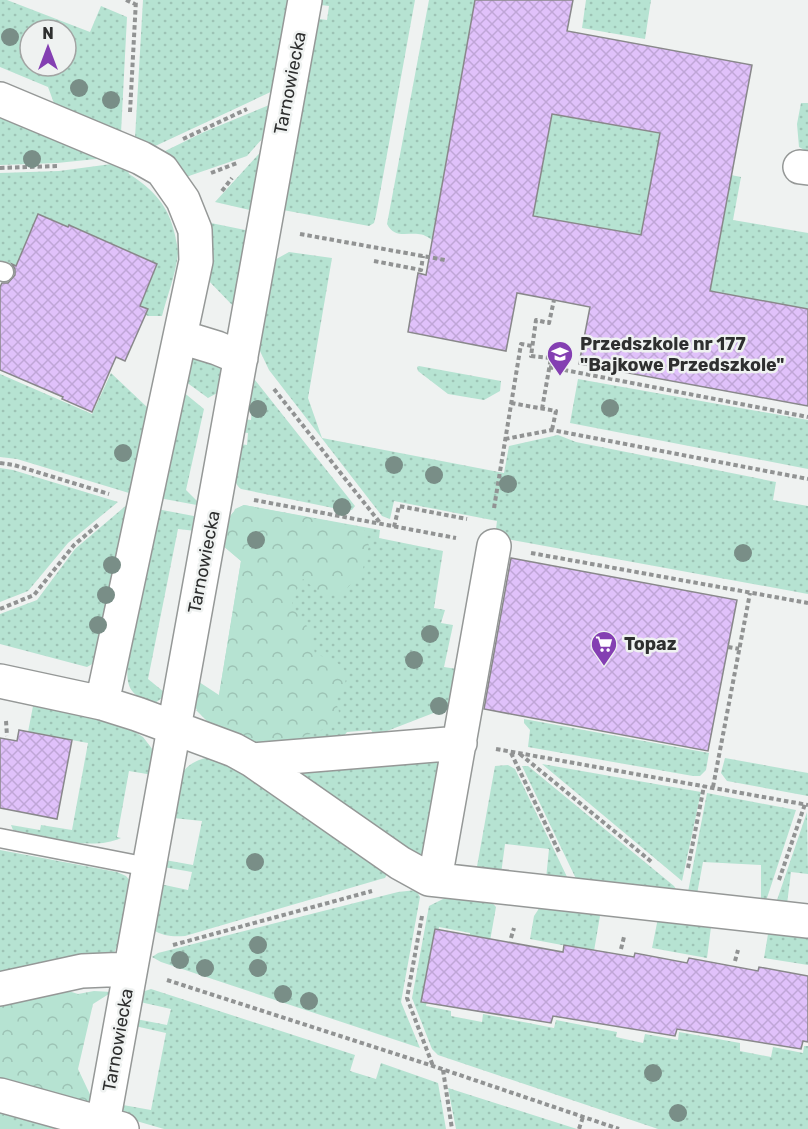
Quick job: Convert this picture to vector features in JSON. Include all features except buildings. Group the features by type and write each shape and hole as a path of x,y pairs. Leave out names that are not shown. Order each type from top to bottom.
{"street":[{"name":"Tarnowiecka","path":"113,1126 131,962 305,0"},
{"path":"0,99 135,155 162,170 183,200 195,230 196,261 181,338 102,703"},
{"path":"181,338 218,348 241,358"},
{"path":"432,879 459,743 491,538"},
{"path":"0,681 102,703 234,750 252,760 400,863 432,879 580,895 682,898 766,917 808,921"},
{"path":"252,760 459,743"},
{"path":"0,988 131,962"},
{"path":"0,1095 113,1126"}],"lane":[{"path":"0,838 148,867"}],"path":[{"path":"126,0 136,2 135,155 289,90"},
{"path":"264,227 445,260"},
{"path":"374,261 421,270 423,256"},
{"path":"542,409 551,358 531,356 532,346 536,320 549,323 554,300"},
{"path":"491,538 521,344 532,346"},
{"path":"241,358 258,369 381,525"},
{"path":"549,368 808,417"},
{"path":"512,403 556,411 552,430"},
{"path":"505,440 552,430 808,479"},
{"path":"0,463 14,465 117,496"},
{"path":"217,493 381,525 491,538 750,593 808,603"},
{"path":"394,527 399,506 491,538"},
{"path":"0,609 34,595 74,545 109,516"},
{"path":"713,787 750,593"},
{"path":"728,647 739,648"},
{"path":"459,743 806,805 766,917"},
{"path":"511,752 580,895"},
{"path":"520,753 682,898"},
{"path":"682,898 704,786"},
{"path":"131,962 386,887 432,879 407,998 433,1066"},
{"path":"131,962 619,1129"},
{"path":"443,1070 452,1129"},
{"path":"579,1129 583,1117"}],"green space":[{"path":"0,0 7,0 54,18 18,18 18,74 0,67"},
{"path":"143,0 291,0 275,90 151,148 135,138"},
{"path":"322,0 415,0 376,215 374,223 369,226 283,210 319,19 327,20 329,6 321,5"},
{"path":"429,0 475,0 432,240 420,234 396,233 387,224"},
{"path":"586,0 651,0 645,39 582,28"},
{"path":"101,6 127,17 121,133 55,106 48,87 26,78 78,78 78,27 90,32"},
{"path":"274,103 269,131 247,156 186,177 159,154 204,132"},
{"path":"801,103 808,103 808,152 799,147 797,124"},
{"path":"0,113 106,158 0,165"},
{"path":"552,114 660,133 641,235 533,216"},
{"path":"266,146 254,211 215,202"},
{"path":"119,163 127,167 129,174 159,199 172,225 178,253 162,316 148,316 138,311 157,265 41,215 21,257 29,279 0,267 0,173 59,171"},
{"path":"731,175 741,177 733,220 808,233 808,309 710,291"},
{"path":"206,222 250,231 236,309 205,277"},
{"path":"289,252 332,258 308,398 322,438 504,473 509,446 558,435 576,442 776,482 773,500 808,506 808,594 495,537 497,521 394,501 390,519 382,516 269,370 259,349 258,331 271,262"},
{"path":"189,352 224,363 221,391 208,398 182,379"},
{"path":"419,366 501,381 500,391 484,400 448,394 418,371"},
{"path":"111,373 148,408 150,416 129,493 17,459 0,457 0,374 92,414"},
{"path":"251,375 355,506 352,510 241,489 237,485 234,468 239,444 247,445 248,433 241,432 244,419 251,420 252,408 246,406"},
{"path":"578,379 808,420 808,469 570,423"},
{"path":"182,391 204,409 186,490 202,506 159,498"},
{"path":"0,468 118,502 68,543 28,591 0,602"},
{"path":"129,503 94,663 87,667 0,644 0,614 37,600 75,549"},
{"path":"244,505 380,530 379,538 443,551 434,608 445,610 441,623 453,625 444,667 457,669 449,707 387,731 347,732 343,737 272,748 209,723 196,710 219,695 241,561 221,544 235,509"},
{"path":"244,505 364,528 369,546 362,572 341,595 320,593 303,579 292,598 292,605 311,632 315,654 340,665 344,669 346,681 333,700 339,712 335,725 272,748 209,723 192,704 196,680 219,695 241,561 221,544 230,516"},
{"path":"157,509 199,517 196,531 178,529 148,679 164,692 163,697 154,704 132,691 127,672 128,653"},
{"path":"38,702 124,725 143,737 153,750 153,775 129,771 117,837 121,838 96,844 68,842 13,830 11,825 40,830 41,825 72,830 88,743 28,732 33,706"},
{"path":"524,719 709,753 706,770 700,776 693,776 528,747 530,730 524,723"},
{"path":"442,752 431,855 421,860 302,778 307,769"},
{"path":"215,756 225,758 388,872 385,878 185,936 168,936 153,930 160,884 188,890 192,872 163,867 165,860 193,865 202,821 173,818 180,777 192,763"},
{"path":"725,758 808,773 808,796 727,781 721,773"},
{"path":"542,764 701,792 682,881"},
{"path":"508,765 515,769 569,881 546,879 549,849 505,844 501,874 476,872 495,766"},
{"path":"522,766 528,766 674,886 678,892 578,883"},
{"path":"707,793 796,810 766,901 761,900 761,865 703,862 697,894 688,892"},
{"path":"807,812 808,874 791,872 787,904 776,903"},
{"path":"0,850 117,872 126,876 131,882 126,928 114,953 0,977"},
{"path":"416,890 420,897 401,1002 420,1048 161,962 152,957 158,953 398,892"},
{"path":"451,895 482,898 496,907 490,941 470,938 470,933 439,927 426,1006 451,1011 451,1016 482,1022 483,1014 554,1028 556,1020 617,1032 616,1037 643,1043 645,1034 678,1040 679,1032 740,1043 740,1051 771,1057 773,1047 803,1053 804,1046 808,1046 808,1129 658,1129 438,1055 432,1049 412,998 429,906"},
{"path":"540,907 597,913 600,916 594,951 530,939 534,916"},
{"path":"658,918 711,927 707,958 652,948"},
{"path":"771,932 808,933 808,965 764,958 768,934"},
{"path":"59,988 78,994 94,991 112,992 93,1004 78,1069 95,1105 0,1085 0,1001"},
{"path":"151,989 355,1055 350,1071 376,1079 381,1063 438,1083 446,1129 164,1129 126,1118 121,1109 123,1105 151,1110 166,1033 135,1026 136,1019 167,1025 171,1009 140,1002 142,992"},
{"path":"448,1088 577,1129 456,1129"},
{"path":"0,1106 7,1109 16,1129 0,1129"},
{"path":"7,1109 91,1129 0,1129"}],"place":[{"name":"Przedszkole nr 177 \"Bajkowe Przedszkole\"","path":"560,377"},
{"name":"Topaz","path":"604,667"}]}
